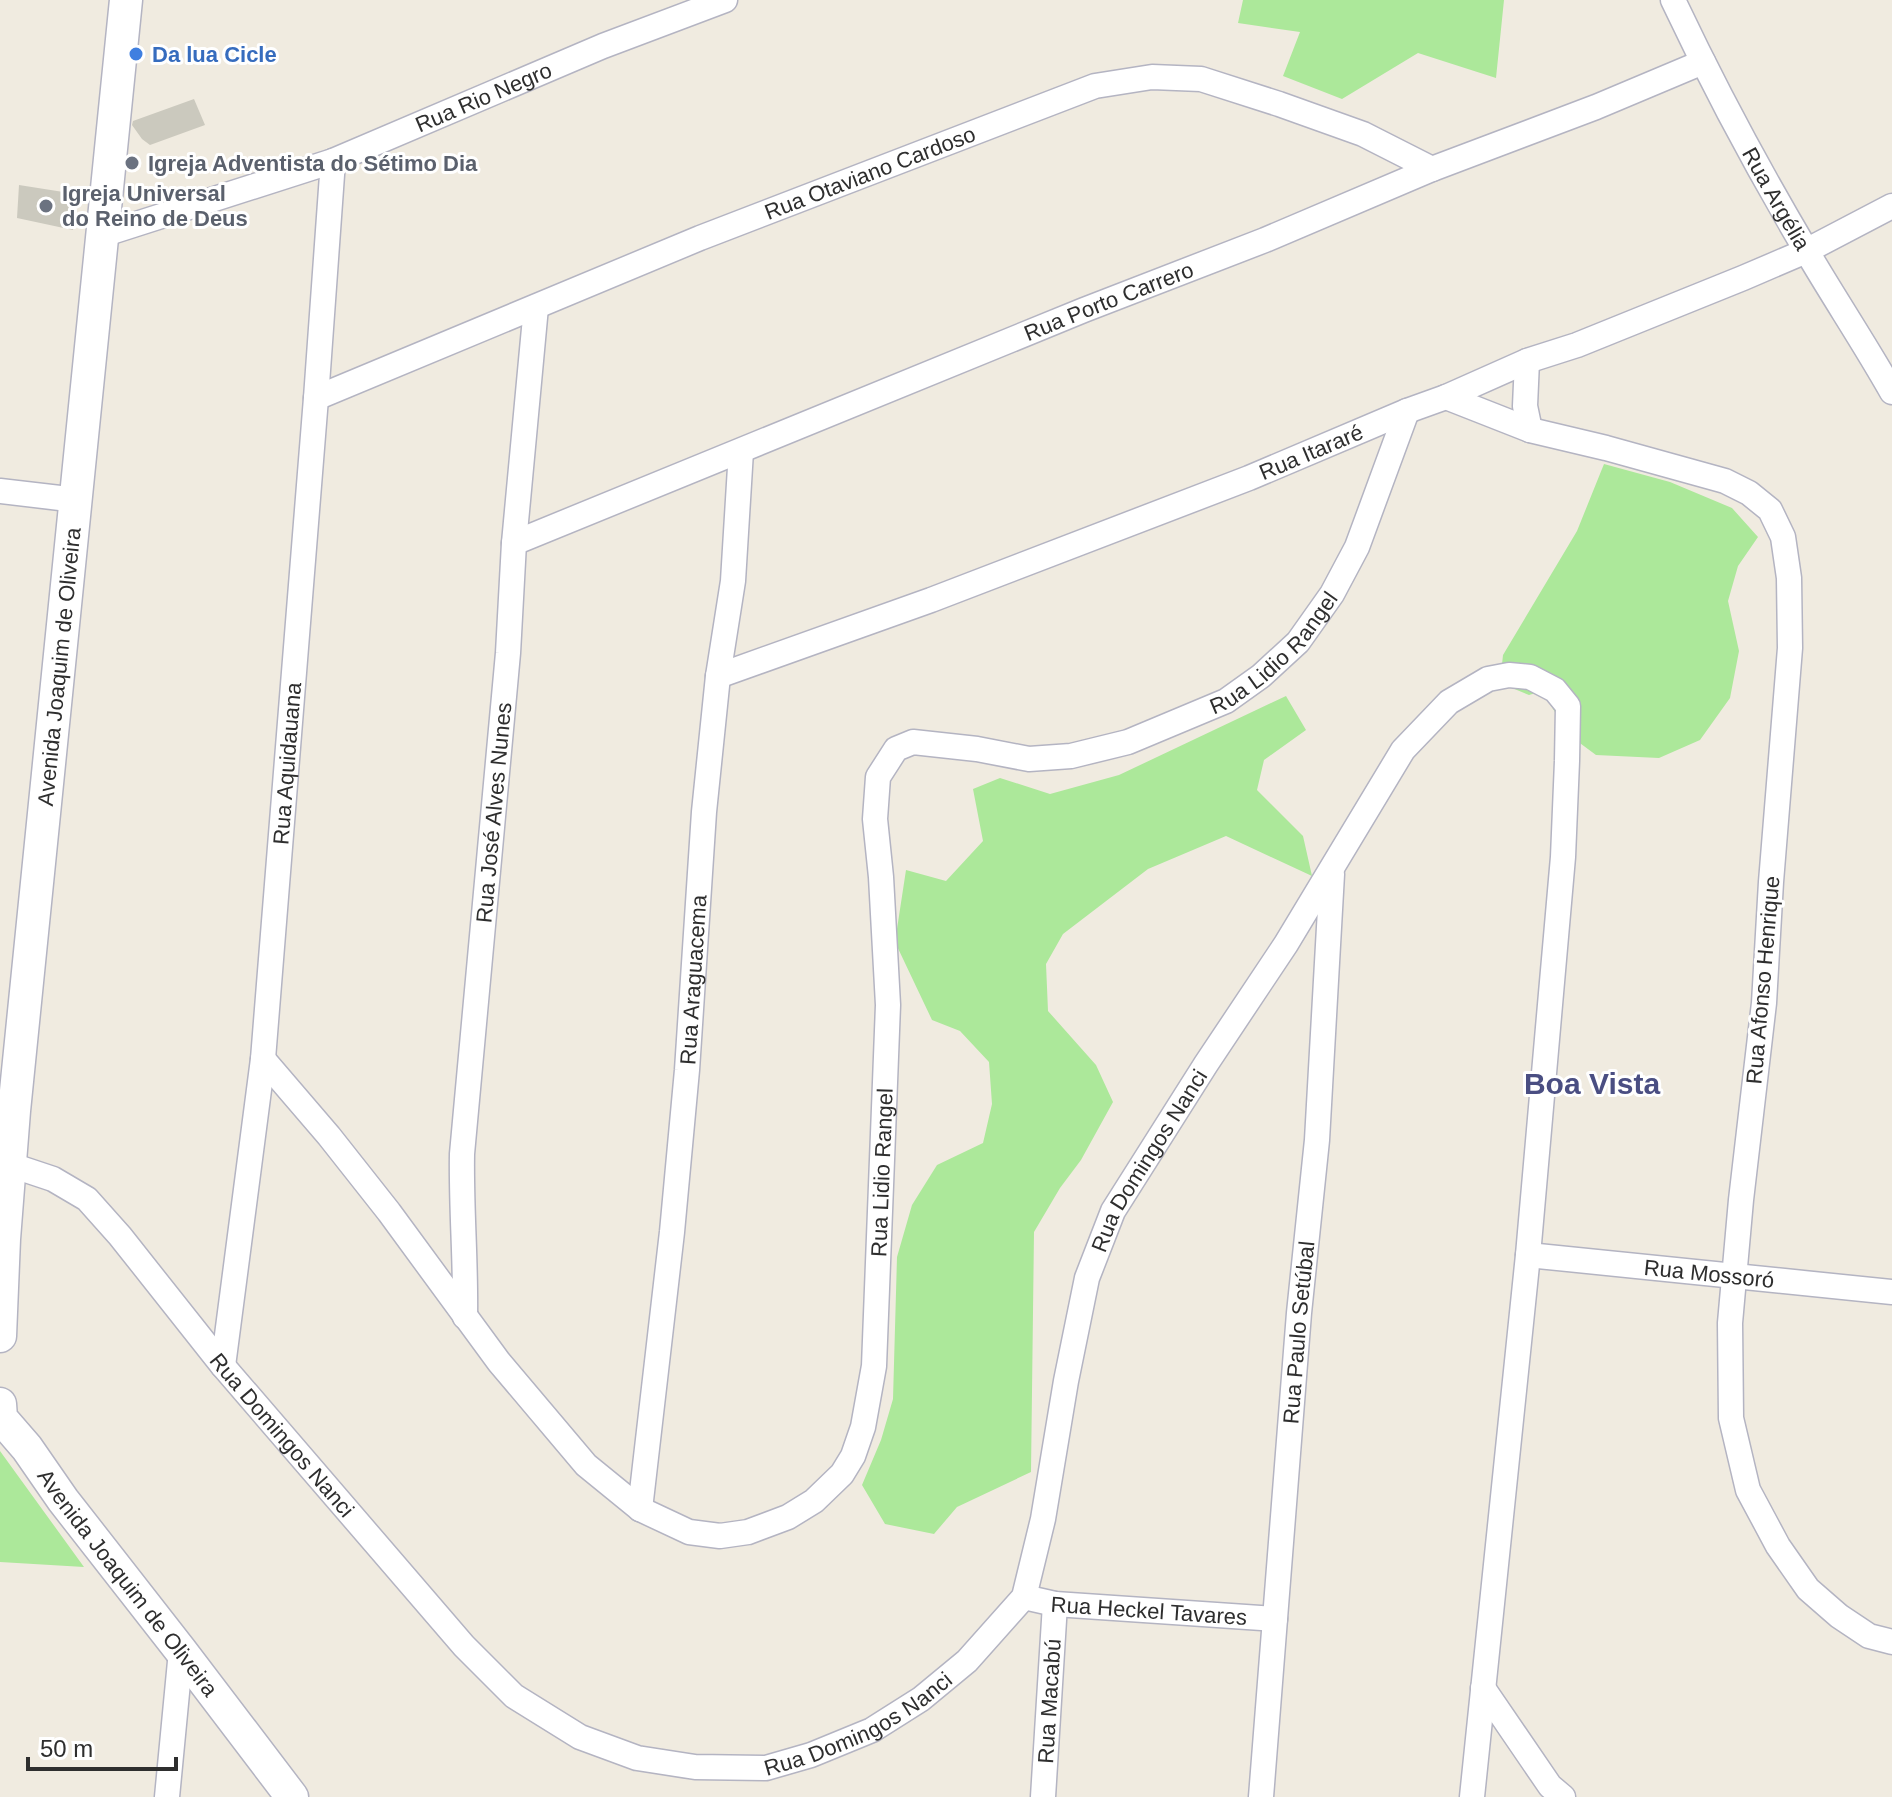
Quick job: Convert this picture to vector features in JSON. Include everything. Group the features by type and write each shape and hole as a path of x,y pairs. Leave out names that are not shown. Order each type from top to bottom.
{"main road":[{"name":"Avenida Joaquim de Oliveira","path":"0,1336 4,1239 16,1095 102,235 130,1"},
{"name":"Avenida Joaquim de Oliveira","path":"0,1404 0,1418 27,1448 63,1500 292,1797"}],"street":[{"name":"Rua Rio Negro","path":"102,235 333,161 603,46 725,0"},
{"name":"Rua Argélia","path":"1673,0 1703,62 1806,251 1892,392"},
{"name":"Rua Porto Carrero","path":"514,543 1070,316 1265,240 1432,169 1596,107 1703,62"},
{"name":"Rua Otaviano Cardoso","path":"316,398 700,238 1095,86 1152,77 1201,79 1363,134 1432,169"},
{"name":"Rua Aquidauana","path":"223,1366 263,1059 333,161"},
{"name":"Rua Itararé","path":"718,676 931,600 1249,478 1527,361 1577,345 1806,251 1892,206"},
{"name":"Rua José Alves Nunes","path":"465,1317 462,1154 536,307"},
{"path":"1527,361 1525,406 1530,430"},
{"name":"Rua Afonso Henrique","path":"1446,397 1530,430 1725,481 1749,493 1770,510 1783,537 1789,578 1790,648 1764,1003 1730,1323 1731,1418 1748,1490 1778,1546 1808,1589 1839,1616 1869,1636 1892,1642"},
{"name":"Rua Lidio Rangel","path":"263,1059 389,1212 499,1362 586,1465 640,1509 689,1532 720,1536 748,1532 788,1517 814,1501 842,1474 853,1456 863,1427 874,1366 888,1005 875,819 878,777 888,759 896,749 913,742 1029,759 1071,756 1128,742 1226,701 1261,676 1298,642 1332,594 1361,537 1407,411"},
{"name":"Rua Araguacema","path":"640,1509 672,1232 687,1070 704,812 718,676 733,581 741,451"},
{"path":"0,491 77,500"},
{"name":"Rua Domingos Nanci","path":"11,1165 53,1179 87,1199 223,1366 464,1646 514,1696 580,1737 637,1758 695,1767 766,1768 823,1750 872,1730 921,1699 967,1661 1024,1597 1043,1519 1087,1278 1113,1211 1148,1152 1286,944 1403,750 1449,702 1488,679 1509,675 1530,677 1555,690 1568,706 1563,857 1528,1255 1472,1797"},
{"name":"Rua Paulo Setúbal","path":"1261,1797 1299,1313 1317,1140 1332,869"},
{"name":"Rua Mossoró","path":"1528,1255 1892,1292"},
{"name":"Rua Heckel Tavares","path":"1024,1597 1055,1604 1275,1619"},
{"name":"Rua Macabú","path":"1043,1797 1055,1604"},
{"path":"167,1797 181,1651"},
{"path":"1483,1688 1550,1786 1563,1797"}],"green space":[{"path":"1243,0 1504,0 1496,78 1418,53 1342,99 1283,76 1300,32 1238,23"},
{"path":"1604,464 1670,482 1732,508 1758,537 1738,566 1728,601 1739,651 1730,698 1700,740 1659,758 1596,755 1569,735 1542,691 1529,695 1500,683 1503,655 1577,531"},
{"path":"1286,696 1306,730 1264,760 1257,790 1303,836 1312,876 1226,836 1148,869 1063,934 1046,964 1048,1011 1096,1065 1113,1102 1081,1160 1034,1232 1031,1472 957,1507 934,1534 885,1524 862,1485 881,1440 893,1399 897,1257 912,1205 937,1165 983,1143 992,1104 989,1062 960,1031 932,1020 895,942 906,870 946,881 983,841 973,789 1000,778 1050,794 1119,775"},
{"path":"0,1451 84,1567 0,1562"}],"building":[{"path":"194,99 205,125 150,145 132,125 133,121"},
{"name":"Igreja Universal do Reino de Deus","path":"19,185 76,194 73,230 17,218"}],"place":[{"name":"Da lua Cicle","path":"136,54"},
{"name":"Igreja Adventista do Sétimo Dia","path":"132,163"},
{"name":"Igreja Universal do Reino de Deus","path":"46,206"}],"district":[{"name":"Boa Vista","path":"1592,1083"}]}
